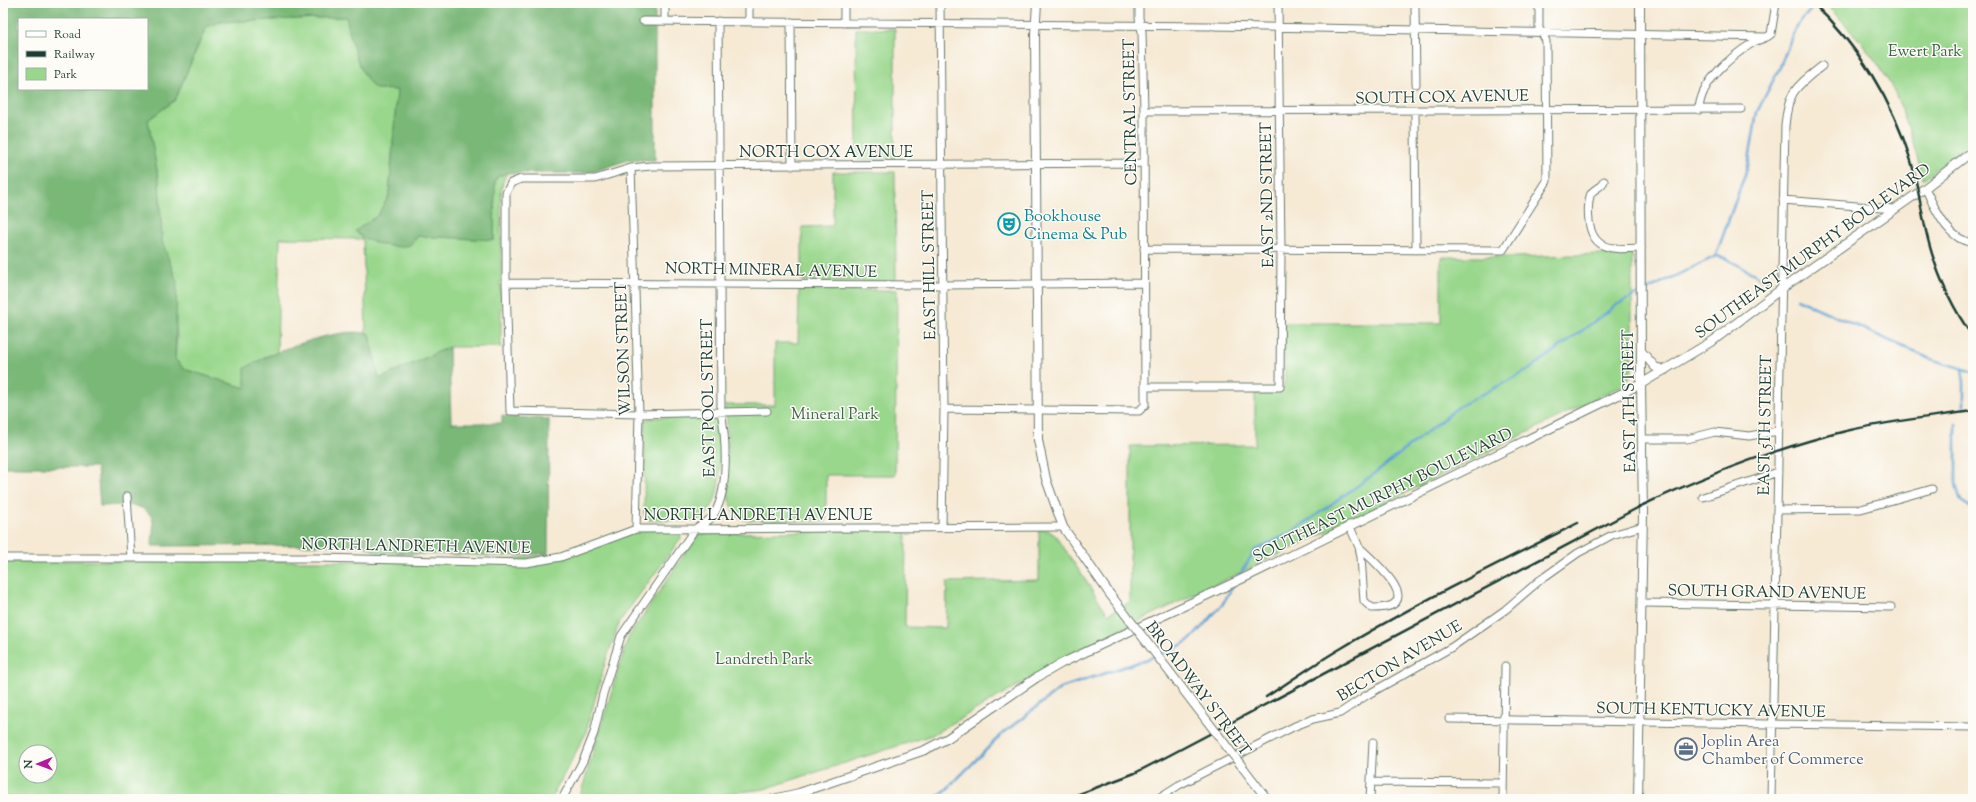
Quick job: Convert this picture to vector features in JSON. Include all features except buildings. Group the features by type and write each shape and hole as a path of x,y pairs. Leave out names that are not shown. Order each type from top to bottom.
{"street":[{"path":"665,3 665,21"},
{"path":"749,3 749,22"},
{"path":"844,3 844,23"},
{"name":"EAST HILL STREET","path":"940,3 944,409 942,527"},
{"path":"1036,25 1037,3"},
{"name":"CENTRAL STREET","path":"1037,410 1140,411 1145,405 1144,111 1139,3"},
{"name":"EAST 2ND STREET","path":"1145,387 1280,386 1281,250 1278,3"},
{"path":"1144,249 1503,250 1547,181 1546,41 1539,27 1539,3"},
{"name":"EAST 4TH STREET","path":"1638,799 1643,603 1640,3"},
{"path":"1700,110 1701,96 1710,80 1726,64 1748,46 1766,37 1771,32 1776,3"},
{"path":"1415,5 1416,84"},
{"path":"643,21 1212,26 1766,37"},
{"name":"EAST POOL STREET","path":"562,799 583,761 594,733 603,694 621,636 695,529 712,518 722,497 725,434 721,412 718,22"},
{"path":"791,22 792,166"},
{"name":"BROADWAY STREET","path":"1036,25 1037,410 1038,440 1043,466 1064,527 1110,593 1267,799"},
{"name":"EAST 5TH STREET","path":"1771,799 1784,126 1788,102 1795,89 1822,66"},
{"name":"SOUTH COX AVENUE","path":"1144,111 1415,112 1547,109 1741,110"},
{"path":"1415,112 1416,250"},
{"name":"SOUTHEAST MURPHY BOULEVARD","path":"773,799 799,793 925,750 948,738 1036,678 1062,663 1246,577 1641,384 1714,340 1780,290 1925,188 1973,151"},
{"name":"NORTH COX AVENUE","path":"506,283 506,193 511,183 521,180 595,179 631,168 1144,163"},
{"name":"WILSON STREET","path":"631,168 639,414 636,529"},
{"path":"1604,181 1601,186 1592,192 1589,199 1589,221 1594,237 1597,242 1606,247 1641,248"},
{"path":"1925,188 1950,231 1960,239 1973,243"},
{"path":"1782,200 1894,209"},
{"name":"NORTH MINERAL AVENUE","path":"506,283 634,282 1036,285 1144,283"},
{"path":"506,283 510,411 639,414 767,411"},
{"path":"1641,351 1655,367 1665,370"},
{"path":"944,409 1037,410"},
{"path":"1642,439 1690,439 1715,432 1749,436 1778,431"},
{"path":"1703,497 1778,472"},
{"path":"1777,510 1861,509 1932,489"},
{"path":"127,496 131,558"},
{"path":"1350,525 1359,547 1364,601 1372,608 1391,605 1397,600 1398,595 1396,585 1359,547"},
{"name":"BECTON AVENUE","path":"1158,799 1179,784 1295,726 1313,719 1340,713 1367,695 1452,647 1505,610 1540,580 1578,553 1612,535 1643,526"},
{"name":"NORTH LANDRETH AVENUE","path":"3,558 318,558 526,563 562,557 636,529 1064,527"},
{"name":"SOUTH GRAND AVENUE","path":"1643,603 1891,607"},
{"path":"1503,799 1506,666"},
{"name":"SOUTH KENTUCKY AVENUE","path":"1449,719 1973,727"},
{"path":"1370,799 1373,742"},
{"path":"1372,782 1503,783"}],"green space":[{"path":"3,3 655,3 655,160 628,160 595,171 583,173 507,173 497,177 495,181 494,240 418,236 410,245 400,247 382,245 363,238 355,231 378,215 389,196 397,90 375,89 363,73 350,36 346,17 220,22 206,27 175,100 148,120 159,182 162,241 177,282 175,359 184,369 245,388 245,368 257,362 306,342 341,333 357,332 370,334 379,379 449,347 451,423 502,423 502,415 511,417 549,419 548,553 505,556 378,553 362,545 152,546 153,524 152,518 148,512 136,506 129,505 100,506 97,467 3,467"},
{"name":"Ewert Park","path":"1824,3 1973,3 1973,141 1923,179 1905,118 1890,84 1860,41"},
{"path":"347,17 356,55 363,73 375,88 397,90 389,196 378,215 356,231 410,245 418,236 494,240 495,181 497,177 507,173 503,182 501,195 501,347 449,347 379,379 370,334 366,332 363,239 280,238 277,353 264,357 245,388 184,369 175,359 177,336 168,260 162,242 159,182 148,120 175,100 206,27 220,22"},
{"path":"856,29 895,29 895,159 857,160"},
{"path":"833,172 895,172 896,282 802,281 802,227 833,226"},
{"name":"Landreth Park","path":"1632,253 1632,369 1629,379 1623,385 1339,526 1086,646 932,735 764,789 683,799 579,799 628,638 698,534 906,529 905,627 946,628 947,582 1039,580 1039,530 1048,530 1056,536 1108,614 1130,602 1130,446 1255,445 1255,393 1269,393 1277,391 1285,382 1285,323 1441,323 1441,257 1517,257"},
{"name":"Mineral Park","path":"799,290 897,290 895,475 826,475 826,522 745,520 735,514 728,496 727,420 725,405 775,405 775,343 798,343"},
{"path":"711,416 718,422 720,448 717,493 712,506 705,515 695,521 648,520 644,514 645,420 651,418"},
{"path":"649,525 679,529 681,538 620,621 605,663 585,735 551,799 3,799 3,561 494,561 563,553 616,534"}],"waterway":[{"path":"1716,255 1748,166 1757,112 1780,67 1796,26 1817,3"},
{"path":"1238,578 1255,550 1291,533 1381,469 1458,407 1527,371 1618,304 1716,256 1725,258 1767,281"},
{"path":"1797,299 1928,358 1973,372"},
{"path":"1962,370 1964,382 1964,406"},
{"path":"1956,424 1956,485 1961,501 1973,509"},
{"path":"934,799 946,790 1002,734 1061,688 1171,651 1191,639 1222,605 1233,586"}],"railway":[{"path":"1813,3 1830,20 1859,56 1884,96 1911,161 1927,236 1938,271 1947,294 1973,337"},
{"path":"1066,799 1135,773 1643,505 1718,472 1794,445 1846,431 1894,422 1973,411"},
{"path":"1266,697 1330,655 1369,632 1458,584 1578,523"}],"place":[{"name":"Bookhouse Cinema & Pub","path":"1009,224"},
{"name":"Joplin Area Chamber of Commerce","path":"1686,749"}]}
